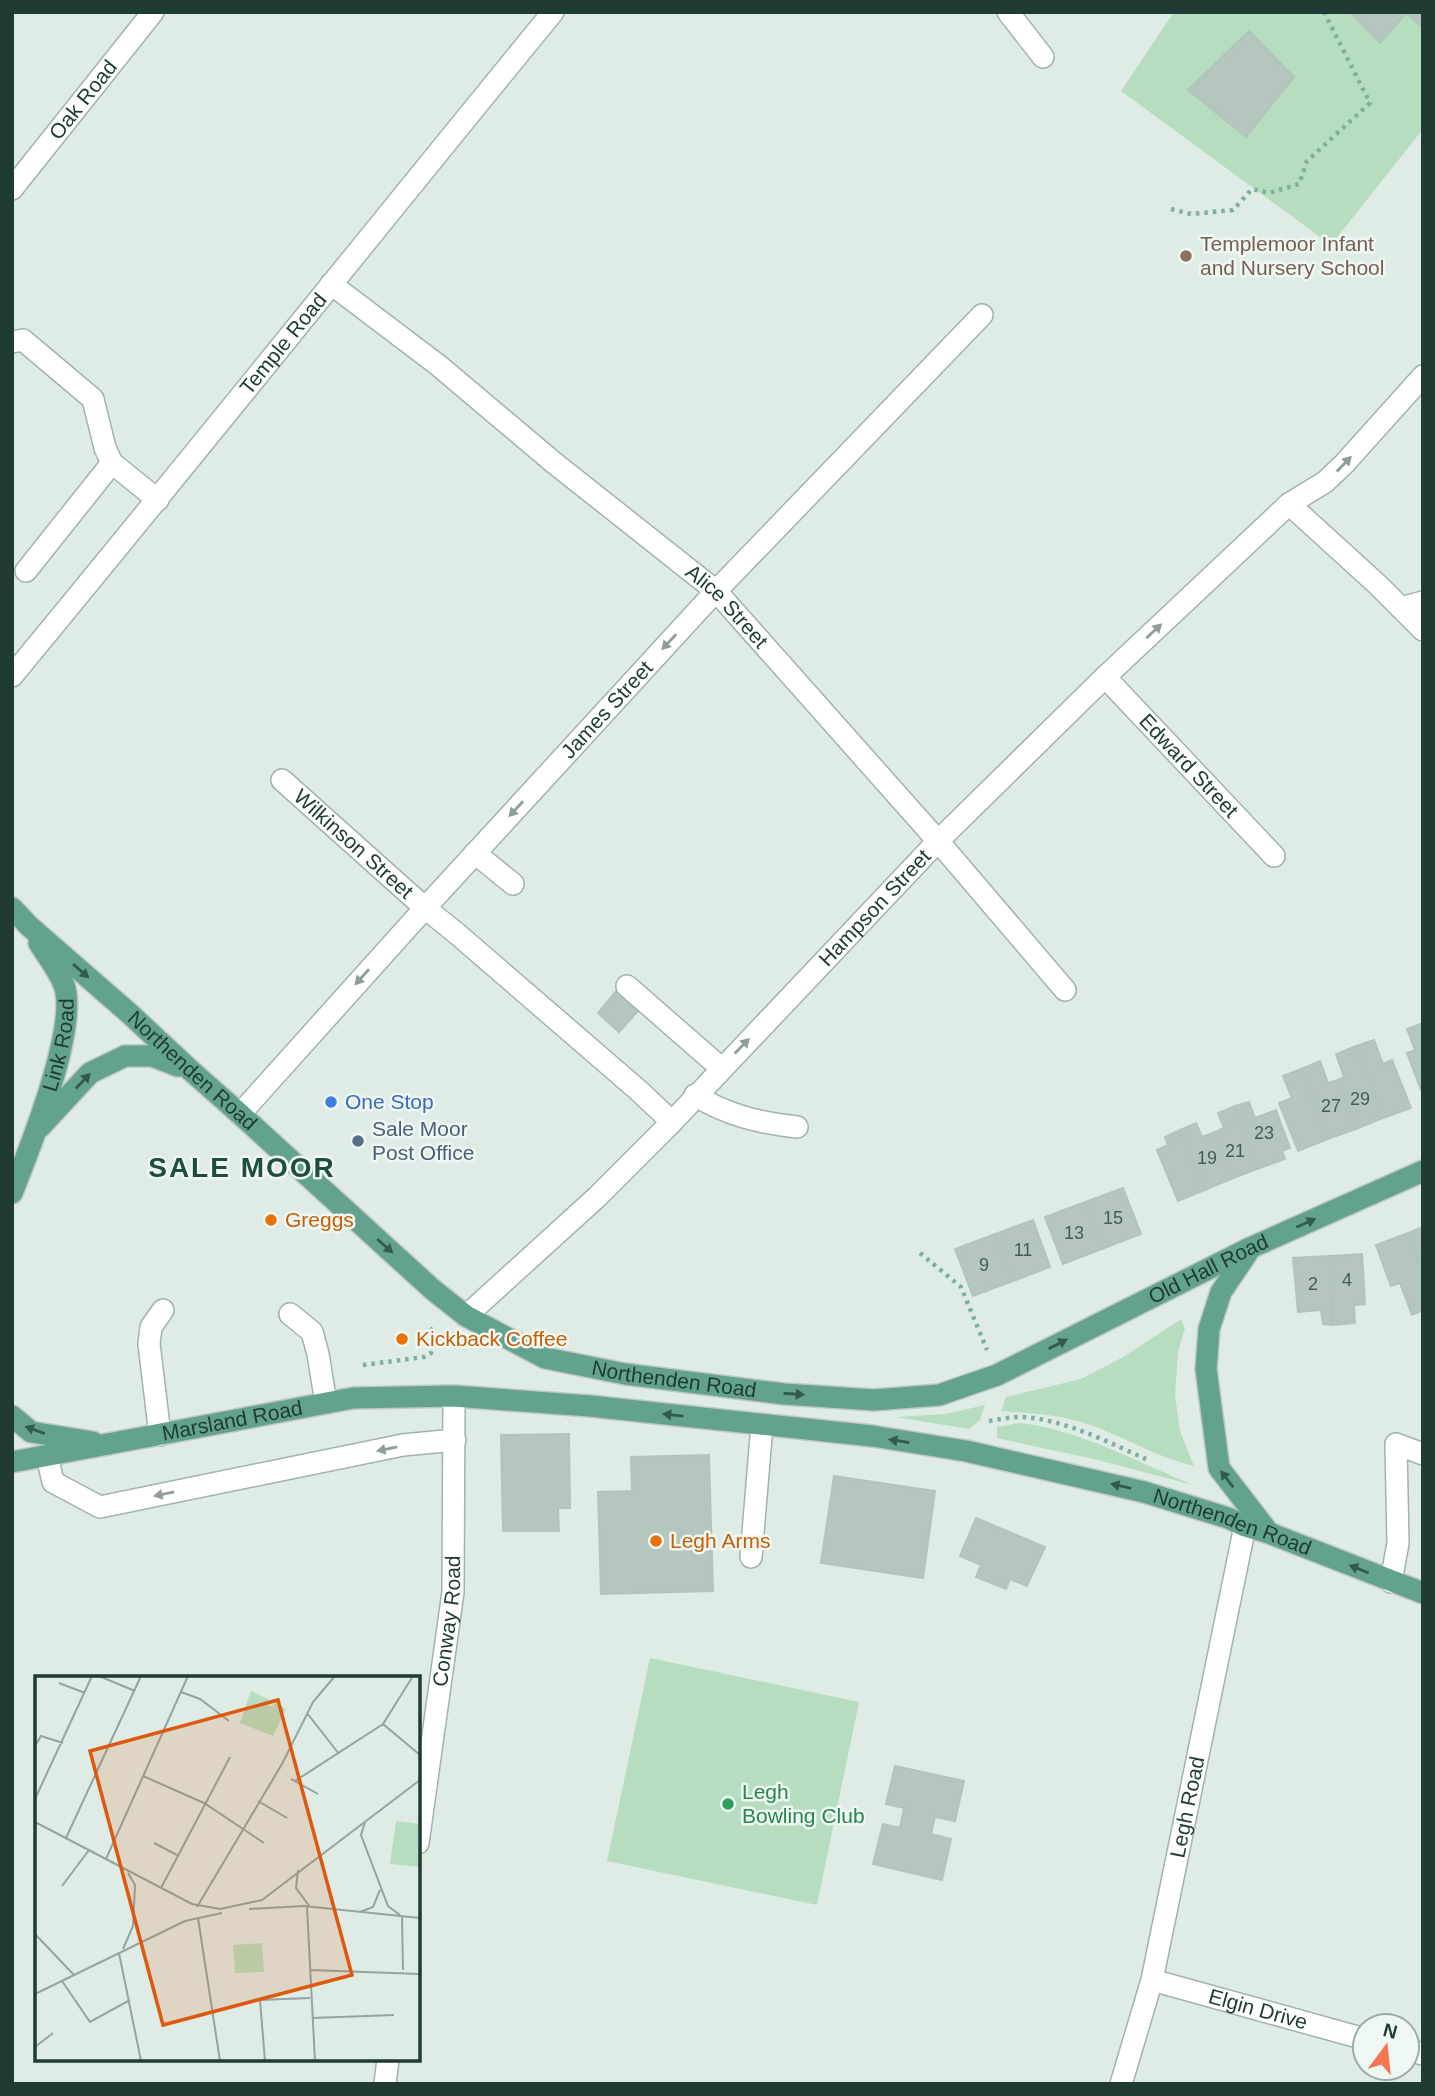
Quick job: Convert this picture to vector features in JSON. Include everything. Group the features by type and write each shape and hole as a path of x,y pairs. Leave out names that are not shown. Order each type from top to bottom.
{"main road":[{"name":"Northenden Road","path":"12,908 432,1289 467,1316 545,1358 625,1374 784,1394 874,1400 939,1395 997,1375"},
{"name":"Link Road","path":"12,1193 36,1131 61,1044 66,1016 64,986 29,926"},
{"name":"Link Road","path":"36,1131 90,1073 125,1056 152,1056 189,1069"},
{"name":"Old Hall Road","path":"997,1375 1250,1248 1423,1171"},
{"path":"1250,1248 1221,1292 1209,1329 1206,1369 1219,1468 1269,1533"},
{"name":"Northenden Road","path":"454,1395 590,1406 872,1436 966,1451 1144,1492 1228,1518 1423,1594"},
{"name":"Marsland Road","path":"12,1462 354,1398 454,1395"},
{"path":"12,1416 31,1432 109,1444"}],"street":[{"name":"Oak Road","path":"12,189 153,12"},
{"name":"Temple Road","path":"12,676 553,12"},
{"path":"1009,12 1043,57"},
{"name":"Alice Street","path":"331,284 438,365 553,462 716,592 1065,990"},
{"name":"James Street","path":"240,1114 475,853 716,592 982,315"},
{"path":"18,341 93,399 104,448 112,463 158,500"},
{"name":"Hampson Street","path":"467,1316 597,1196 672,1122 937,841 1105,677 1289,504 1325,482 1345,464 1423,376"},
{"path":"26,571 112,463"},
{"path":"1289,504 1423,630"},
{"path":"1401,608 1423,602"},
{"name":"Edward Street","path":"1105,677 1274,856"},
{"name":"Wilkinson Street","path":"282,780 672,1122"},
{"path":"475,853 513,884"},
{"path":"627,986 721,1068"},
{"path":"695,1095 716,1109 749,1119 797,1127"},
{"path":"160,1434 149,1344 151,1327 163,1310"},
{"path":"290,1314 312,1332 326,1403"},
{"name":"Conway Road","path":"420,1829 453,1592 454,1395"},
{"path":"751,1557 762,1425"},
{"path":"47,1456 53,1482 100,1507 403,1445 455,1440"},
{"path":"1391,1582 1398,1543 1395,1444 1423,1454"},
{"name":"Legh Road","path":"1121,2084 1152,1980 1245,1526"},
{"name":"Elgin Drive","path":"1152,1980 1351,2035"},
{"path":"385,2084 388,2061"}],"path":[{"path":"1171,209 1191,214 1233,210 1252,189 1269,193 1299,184 1307,161 1370,103 1324,12"},
{"path":"920,1253 961,1287 997,1375 988,1424 966,1451"},
{"path":"352,1367 424,1357 431,1353 435,1343 433,1331 424,1321"},
{"path":"989,1420 1020,1417 1046,1420 1103,1439 1159,1465"}],"green space":[{"path":"1174,12 1351,12 1380,43 1406,13 1423,28 1423,129 1331,245 1121,91"},
{"path":"1181,1319 1185,1328 1178,1352 1175,1395 1180,1431 1194,1466 1082,1422 1048,1415 1001,1411 1006,1397 1081,1379 1125,1356"},
{"path":"985,1405 980,1420 969,1429 896,1417 946,1414"},
{"path":"1020,1423 1042,1426 1086,1439 1193,1485 1098,1460 997,1438 997,1427"},
{"name":"Legh Bowling Club","path":"650,1658 859,1702 817,1905 607,1861"}],"building":[{"path":"1423,12 1423,28 1406,13 1380,43 1351,13"},
{"path":"1249,31 1294,77 1246,137 1188,90"},
{"path":"617,990 639,1010 619,1032 598,1013"},
{"path":"1423,1023 1423,1095 1407,1053 1415,1050 1407,1029"},
{"path":"1374,1040 1383,1064 1392,1060 1411,1108 1383,1118 1356,1046"},
{"path":"1356,1046 1383,1118 1356,1129 1338,1080 1344,1077 1336,1054"},
{"path":"1320,1061 1328,1083 1338,1080 1356,1129 1328,1139 1301,1069"},
{"path":"1301,1069 1328,1139 1298,1151 1279,1103 1292,1098 1283,1076"},
{"path":"1249,1102 1255,1118 1276,1110 1290,1148 1282,1151 1285,1159 1257,1169 1235,1106"},
{"path":"1235,1106 1257,1169 1231,1179 1213,1133 1224,1128 1218,1113"},
{"path":"1196,1123 1202,1137 1213,1133 1231,1179 1205,1190 1180,1130"},
{"path":"1180,1130 1205,1190 1178,1201 1157,1150 1168,1145 1165,1137"},
{"path":"1123,1188 1141,1234 1102,1249 1085,1202"},
{"path":"1085,1202 1102,1249 1063,1264 1045,1217"},
{"path":"1033,1220 1050,1267 1013,1281 995,1234"},
{"path":"1423,1227 1423,1271 1408,1233"},
{"path":"1408,1233 1423,1271 1423,1310 1412,1315 1400,1283 1391,1286 1376,1245"},
{"path":"995,1234 1013,1281 973,1296 955,1249"},
{"path":"1362,1254 1365,1304 1354,1305 1355,1323 1333,1325 1329,1256"},
{"path":"1329,1256 1333,1325 1323,1324 1321,1310 1298,1312 1293,1258"},
{"path":"569,1434 570,1508 558,1508 559,1531 503,1531 501,1435"},
{"name":"Legh Arms","path":"709,1455 713,1591 601,1594 598,1492 632,1491 631,1457"},
{"path":"834,1476 935,1491 923,1578 821,1563"},
{"path":"976,1518 1045,1547 1027,1586 1010,1579 1006,1589 976,1577 981,1565 960,1556"},
{"path":"895,1766 964,1781 955,1821 935,1817 931,1834 951,1839 942,1880 873,1864 883,1824 900,1828 904,1808 886,1804"}],"place":[{"name":"Templemoor Infant and Nursery School","path":"1186,256"},
{"name":"One Stop","path":"331,1102"},
{"name":"Sale Moor Post Office","path":"358,1141"},
{"name":"Greggs","path":"271,1220"},
{"name":"Kickback Coffee","path":"402,1339"},
{"name":"Legh Arms","path":"656,1541"},
{"name":"Legh Bowling Club","path":"728,1804"}],"district":[{"name":"SALE MOOR","path":"242,1167"}]}
